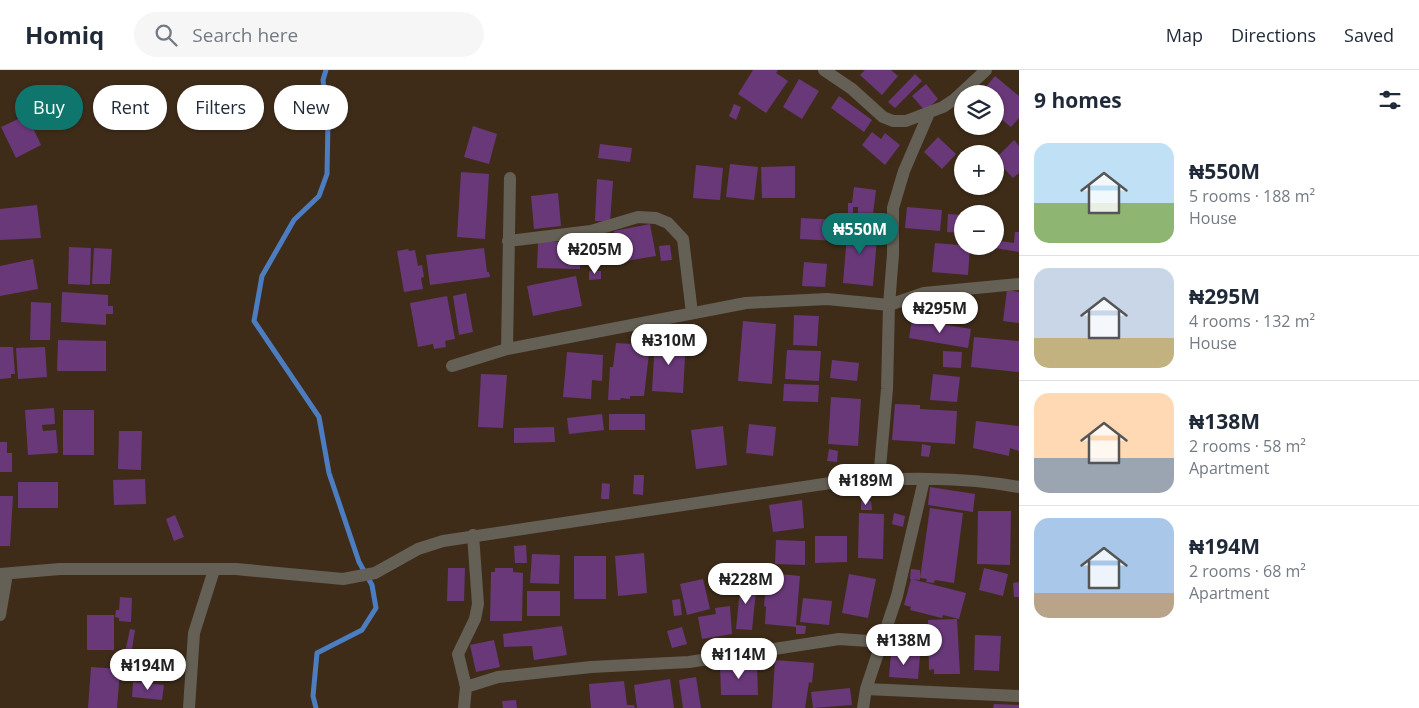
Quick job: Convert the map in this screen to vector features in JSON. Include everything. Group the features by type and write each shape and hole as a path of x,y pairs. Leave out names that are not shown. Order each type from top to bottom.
{"street":[{"path":"824,70 852,89 883,117 893,121 906,121 955,100 986,70"},
{"path":"879,479 887,389 889,305 893,254 893,208 904,170 928,113"},
{"path":"507,349 510,178"},
{"path":"508,241 591,231 638,217 656,218 668,223 683,240 692,313"},
{"path":"452,366 507,349 746,303 827,299 889,305 924,293 1019,284"},
{"path":"0,615 4,574 60,569 256,570 325,578 357,578 375,573 418,550 443,541 473,535 837,482 879,479 924,480 1019,487"},
{"path":"863,708 866,689 897,596 924,480"},
{"path":"464,708 466,687 458,654 475,618 478,604 473,535"},
{"path":"189,708 194,633 214,570"},
{"path":"466,687 498,677 591,667 689,662 839,639 883,642"},
{"path":"866,689 962,695 1019,696"},
{"path":"962,695 962,708"}],"building":[{"path":"753,70 778,70 776,73 788,81 766,113 738,94"},
{"path":"865,70 891,70 898,76 882,95 860,75"},
{"path":"915,74 922,81 895,108 888,102"},
{"path":"995,76 1019,96 1019,118 1011,127 1004,121 1004,85 988,85"},
{"path":"799,79 819,91 802,119 783,107"},
{"path":"926,84 938,99 925,111 912,96"},
{"path":"839,96 872,120 864,132 831,108"},
{"path":"734,104 741,107 736,120 729,116"},
{"path":"15,121 15,130 34,130 41,145 16,158 1,127"},
{"path":"473,126 497,134 489,164 464,157"},
{"path":"872,132 881,139 885,133 900,145 885,165 862,145"},
{"path":"938,137 954,152 954,156 942,169 924,152"},
{"path":"1014,140 1019,146 1019,173 1013,178 1004,168 1004,150"},
{"path":"600,144 632,148 630,162 598,158"},
{"path":"730,164 758,167 754,200 726,197"},
{"path":"696,165 723,168 720,200 693,198"},
{"path":"795,166 795,198 762,198 761,167"},
{"path":"461,172 489,174 485,239 457,237"},
{"path":"597,179 613,181 610,222 595,221"},
{"path":"854,187 876,190 873,214 858,213 858,207 853,207 853,214 848,213 848,203 852,203"},
{"path":"558,193 561,226 534,229 531,196"},
{"path":"37,205 41,238 0,240 0,209"},
{"path":"907,207 942,210 940,231 905,228"},
{"path":"948,214 954,214 954,232 947,232"},
{"path":"801,218 838,220 837,241 800,239"},
{"path":"848,223 878,226 873,286 843,283"},
{"path":"650,224 656,256 620,262 614,231"},
{"path":"1015,232 1019,232 1019,252 1004,250 1004,242 1014,243"},
{"path":"538,242 580,242 580,269 537,268"},
{"path":"935,243 954,245 954,255 969,255 968,275 932,272"},
{"path":"670,245 672,260 661,261 659,246"},
{"path":"69,247 91,248 90,285 68,284"},
{"path":"94,248 112,249 110,284 92,284"},
{"path":"484,248 487,272 489,272 490,277 430,285 426,255"},
{"path":"408,249 409,251 415,250 418,266 422,265 424,277 421,278 423,289 404,292 397,251"},
{"path":"33,259 38,289 0,296 0,266"},
{"path":"804,262 827,264 825,287 802,286"},
{"path":"589,271 601,271 601,279 589,280"},
{"path":"576,276 582,306 533,316 527,286"},
{"path":"1007,290 1019,292 1019,323 1003,321"},
{"path":"62,292 108,295 108,306 113,306 113,314 106,314 106,325 61,322"},
{"path":"466,293 473,332 459,335 453,296"},
{"path":"447,296 455,339 445,341 446,347 434,349 433,344 418,347 410,303"},
{"path":"31,302 51,303 50,340 30,340"},
{"path":"794,315 819,316 817,346 793,345"},
{"path":"912,319 971,329 968,348 909,338"},
{"path":"743,321 776,324 772,384 738,381"},
{"path":"974,337 1019,341 1019,372 971,367"},
{"path":"655,339 686,340 683,393 652,391"},
{"path":"58,340 106,341 106,371 57,371"},
{"path":"616,343 650,345 644,396 630,396 630,399 608,400 610,367 613,367"},
{"path":"0,347 13,347 15,374 11,374 11,378 0,379"},
{"path":"45,347 47,377 18,379 16,348"},
{"path":"787,350 821,351 819,381 785,379"},
{"path":"943,351 962,352 961,368 943,367"},
{"path":"567,352 603,355 602,381 592,380 591,399 563,397"},
{"path":"832,360 859,363 857,381 830,378"},
{"path":"481,374 507,375 503,428 478,427"},
{"path":"933,374 960,377 957,402 930,400"},
{"path":"784,384 819,385 818,402 783,401"},
{"path":"831,397 861,399 858,446 828,444"},
{"path":"895,404 920,405 920,409 957,411 955,444 892,440"},
{"path":"54,408 55,424 42,425 43,431 56,430 58,453 28,455 25,410"},
{"path":"63,410 94,410 94,455 63,455"},
{"path":"602,414 604,430 569,434 567,418"},
{"path":"609,414 645,414 645,430 609,430"},
{"path":"976,421 1019,426 1019,451 1010,448 1009,456 973,448"},
{"path":"749,424 776,427 773,456 746,453"},
{"path":"723,426 727,465 696,469 691,430"},
{"path":"554,427 555,442 514,443 514,428"},
{"path":"119,431 142,431 141,470 118,469"},
{"path":"0,442 7,442 7,453 12,453 12,472 0,472"},
{"path":"922,444 931,446 929,457 921,456"},
{"path":"829,449 838,451 837,462 827,461"},
{"path":"634,475 644,475 643,495 633,494"},
{"path":"145,479 146,504 114,505 113,480"},
{"path":"18,482 58,482 58,508 18,508"},
{"path":"602,483 610,484 609,499 601,499"},
{"path":"930,487 975,494 973,512 928,505"},
{"path":"0,496 13,496 10,546 0,546"},
{"path":"802,500 804,528 773,532 769,505"},
{"path":"861,501 871,501 872,510 861,510"},
{"path":"930,508 963,513 954,583 935,580 934,583 926,582 927,579 920,578"},
{"path":"978,511 1011,511 1010,565 977,564"},
{"path":"859,513 884,514 883,559 858,558"},
{"path":"894,513 905,516 903,527 892,524"},
{"path":"175,515 184,537 174,541 166,519"},
{"path":"815,536 847,536 847,562 815,563"},
{"path":"776,540 805,541 805,565 775,564"},
{"path":"526,545 527,563 515,563 514,546"},
{"path":"644,553 647,593 618,596 615,556"},
{"path":"532,554 560,555 559,584 530,583"},
{"path":"574,556 606,556 606,599 574,599"},
{"path":"448,568 465,568 464,601 447,601"},
{"path":"495,568 513,568 513,572 523,573 522,621 490,621 491,572 495,572"},
{"path":"984,568 1008,574 1003,596 979,590"},
{"path":"911,569 920,570 920,580 910,579"},
{"path":"769,573 800,576 796,625 806,626 805,634 796,634 796,627 765,624 766,607 764,606 765,595 768,595"},
{"path":"849,574 876,579 868,618 842,613"},
{"path":"703,579 710,609 687,615 680,584"},
{"path":"741,579 757,581 752,630 736,629"},
{"path":"911,579 966,593 959,619 943,615 942,618 910,610 911,607 904,605"},
{"path":"1019,582 1019,597 1014,597 1013,583"},
{"path":"527,591 560,591 560,616 527,616"},
{"path":"120,597 132,598 131,622 119,621 119,618 115,617 116,610 119,610"},
{"path":"803,598 832,601 829,625 800,622"},
{"path":"680,599 682,615 674,616 672,600"},
{"path":"730,606 732,634 702,639 698,617 716,614 715,608"},
{"path":"87,615 114,615 114,650 87,650"},
{"path":"957,619 960,674 934,674 934,669 929,670 928,620"},
{"path":"562,626 567,655 534,660 532,646 504,647 503,634"},
{"path":"682,627 687,644 672,648 667,631"},
{"path":"130,629 135,630 132,649 141,649 140,655 125,653"},
{"path":"975,635 1001,636 999,671 974,670"},
{"path":"494,640 500,667 476,672 470,645"},
{"path":"891,653 920,656 918,679 889,677"},
{"path":"775,660 814,663 812,683 809,682 805,708 772,708"},
{"path":"757,664 758,695 721,695 720,665"},
{"path":"91,667 120,669 117,708 88,708"},
{"path":"696,677 701,708 683,708 679,680"},
{"path":"670,679 674,708 637,708 634,685"},
{"path":"624,681 627,705 634,705 635,708 591,708 589,684"},
{"path":"133,682 164,685 162,700 132,697"},
{"path":"850,688 852,705 813,708 811,692"},
{"path":"516,700 517,708 503,708 502,701"},
{"path":"994,704 1019,705 1019,708 993,708"}],"waterway":[{"path":"316,708 313,696 317,653 362,630 376,608 372,585 359,562 329,473 319,417 254,321 262,276 294,220 319,196 327,174 328,121 323,80 326,70"}]}
